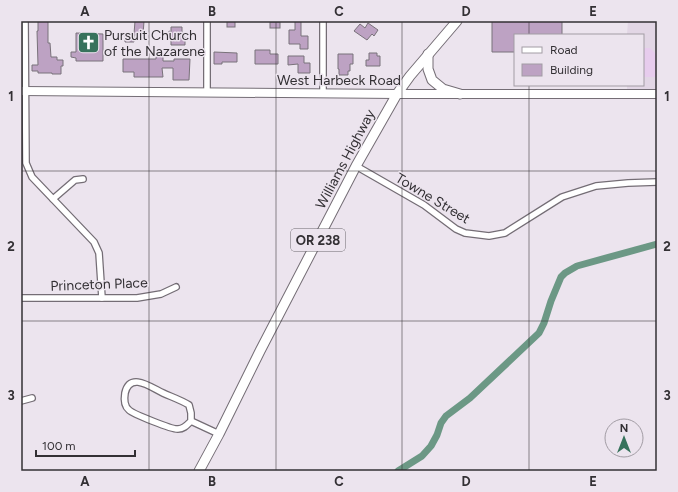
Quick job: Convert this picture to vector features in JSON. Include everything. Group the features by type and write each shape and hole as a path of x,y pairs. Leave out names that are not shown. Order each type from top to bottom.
{"main road":[{"name":"Williams Highway","path":"199,471 356,166 397,94 428,54 457,21"},
{"path":"428,54 428,69 432,80 443,90 460,94"}],"street":[{"path":"25,21 23,91 26,163 32,177 94,242 99,253 102,298"},
{"path":"207,21 207,92"},
{"path":"322,21 323,93"},
{"name":"West Harbeck Road","path":"23,91 397,94 657,94"},
{"name":"Towne Street","path":"356,166 424,205 456,229 465,233 489,236 505,233 562,197 596,186 657,182"},
{"path":"53,199 75,180 83,179"},
{"name":"Princeton Place","path":"21,298 137,298 161,294 176,287"},
{"path":"135,382 144,384 181,400 189,405 191,421 184,428 176,430 142,417 129,410 125,404 124,398 126,390 130,384 135,382"},
{"path":"21,401 32,398"},
{"path":"191,421 218,434"}],"shaded area":[{"path":"628,21 657,21 657,94 627,94 627,86 644,86 644,34 627,34"},
{"path":"644,48 650,48 657,55 657,77 644,77"}],"building":[{"path":"38,21 48,21 48,43 50,43 51,57 57,57 57,60 63,60 61,74 38,73 38,71 32,71 32,65 38,65"},
{"path":"135,21 144,21 143,35 134,35 134,42 125,42 125,34 134,34"},
{"path":"227,21 235,21 235,27 227,27"},
{"path":"295,21 301,21 301,36 308,36 308,49 300,49 300,44 289,44 289,30 295,30"},
{"path":"492,21 562,21 562,34 514,34 514,52 492,52"},
{"path":"270,22 280,22 280,28 270,28"},
{"path":"368,23 378,30 374,36 372,34 367,40 354,31 360,24 365,28"},
{"path":"171,27 182,27 182,37 185,37 185,45 171,45 169,31 171,32"},
{"name":"Pursuit Church of the Nazarene","path":"76,33 103,34 103,61 76,61 76,58 71,57 71,52 76,52"},
{"path":"255,50 270,50 270,54 278,54 278,64 255,64"},
{"path":"214,52 237,53 237,62 222,62 222,64 214,64"},
{"path":"369,53 377,53 377,56 380,56 380,66 366,66 366,60 369,60"},
{"path":"338,54 353,54 353,64 350,64 350,71 348,71 348,75 339,75"},
{"path":"156,55 163,55 163,61 190,59 189,80 173,80 173,68 162,68 163,77 134,77 134,72 123,72 123,59 156,59"},
{"path":"288,56 304,56 304,63 310,63 310,73 298,73 298,64 288,65"}],"waterway":[{"path":"398,471 422,456 431,446 441,423 446,416 470,398 539,333 561,277 565,273 577,266 657,244"}],"place":[{"name":"Pursuit Church of the Nazarene","path":"89,43"}]}
